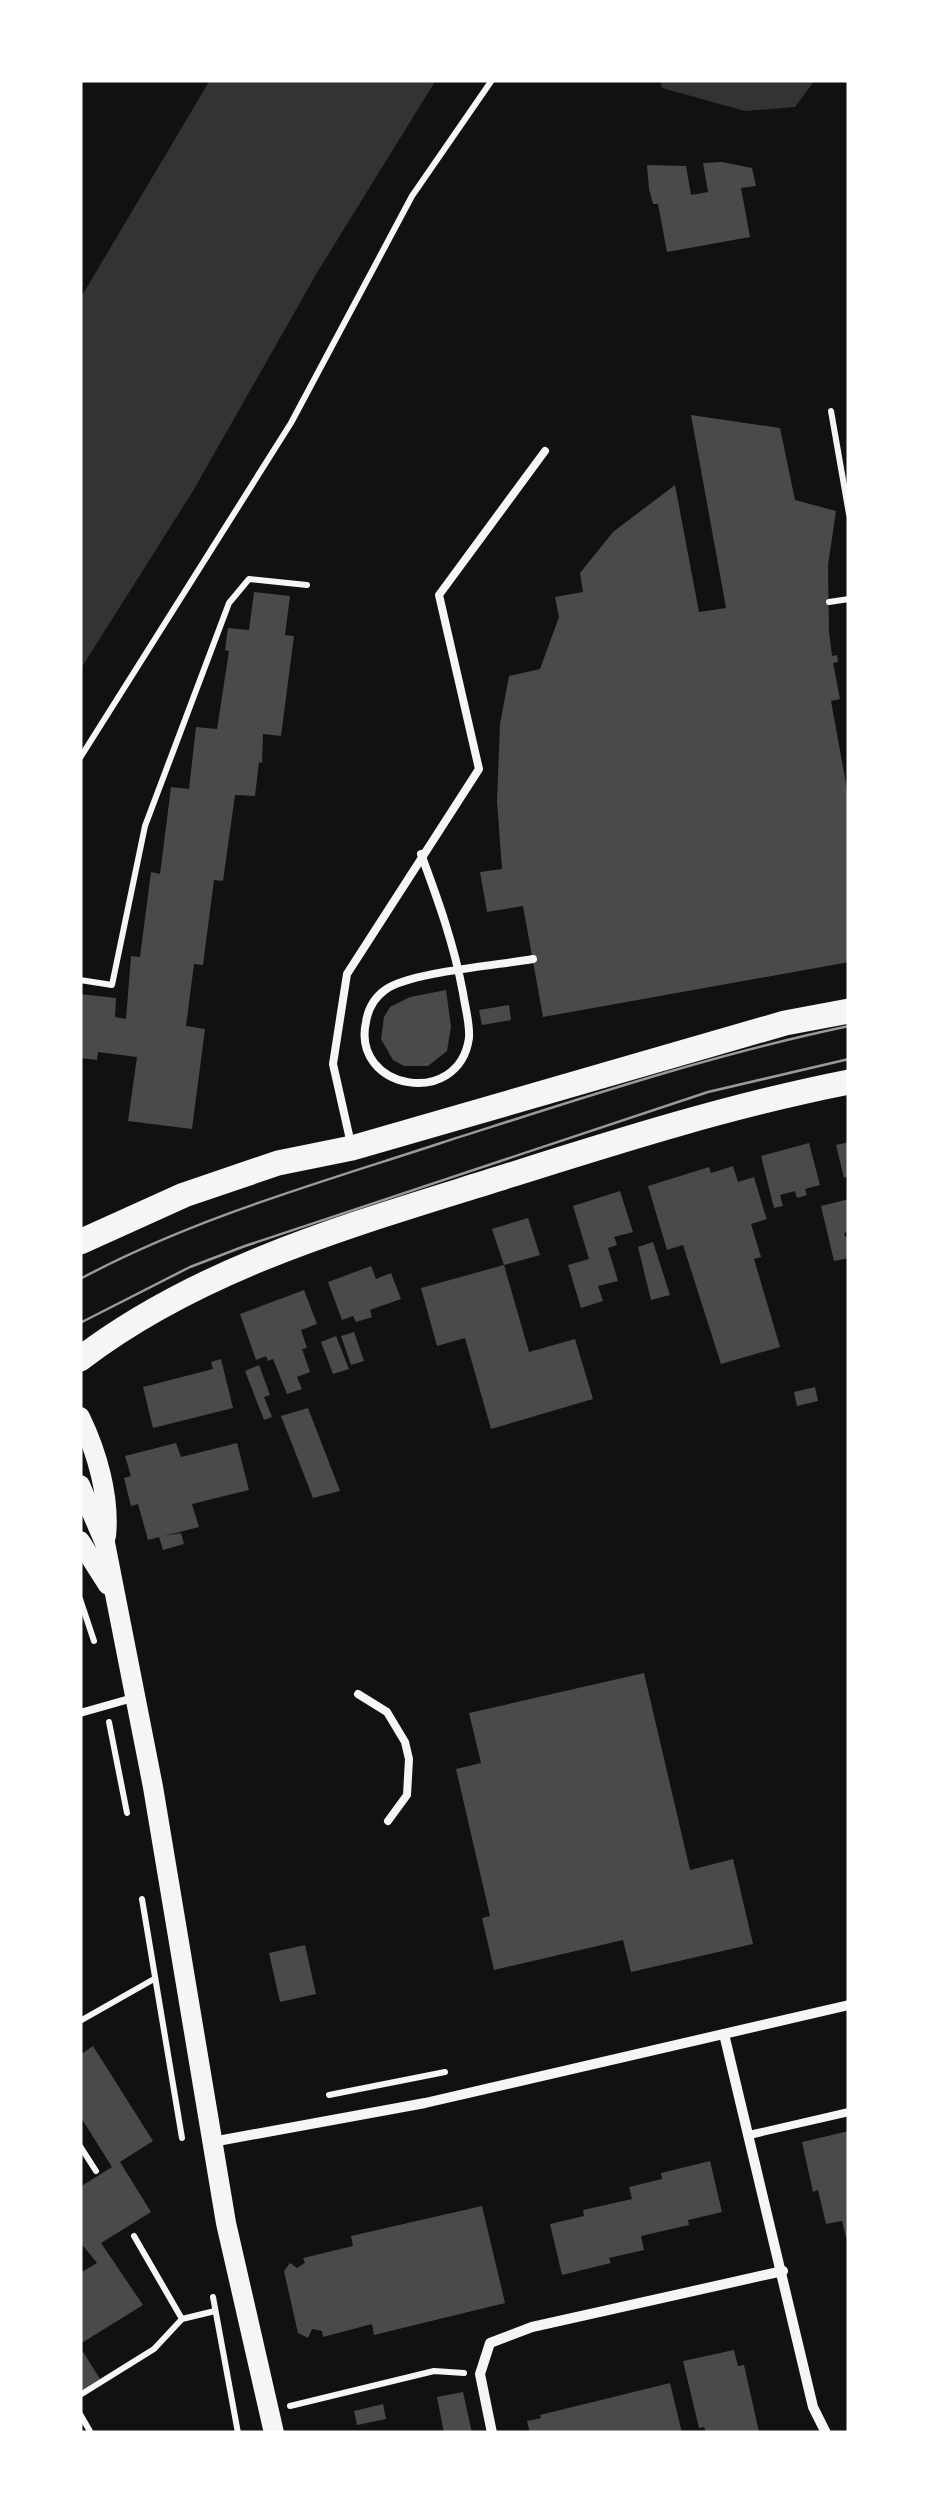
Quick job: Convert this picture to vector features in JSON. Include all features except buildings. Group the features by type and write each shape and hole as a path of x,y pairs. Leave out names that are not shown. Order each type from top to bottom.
{"main road":[{"path":"80,1242 228,1178 352,1148 785,1023 849,1011"},
{"path":"80,1359 162,1304 249,1264 405,1208 590,1150 774,1097 849,1082"},
{"path":"80,1417 89,1434 108,1512 105,1543 112,1591 153,1787 228,2234 274,2433"},
{"path":"80,1486 105,1543"},
{"path":"80,1540 112,1591"}],"street":[{"path":"212,2142 426,2103 849,2005"},
{"path":"724,2034 783,2270 812,2407 826,2433"},
{"path":"492,2433 480,2374 490,2343 532,2327 783,2270"}],"lane":[{"path":"352,1148 334,1064 347,974 479,769 439,595 545,451"},
{"path":"421,854 454,944 469,1036 464,1054 440,1079 404,1083 374,1064 364,1031 367,1014 387,988 402,981 442,975 533,959"},
{"path":"358,1694 387,1712 405,1742 409,1760 406,1795 388,1821"},
{"path":"80,1713 108,1702 134,1698"},
{"path":"749,2135 849,2112"}],"path":[{"path":"80,758 291,423 412,196 492,80"},
{"path":"831,411 849,514"},
{"path":"80,980 112,985 145,826 229,604 249,579 307,585"},
{"path":"828,602 849,598"},
{"path":"80,1600 96,1648"},
{"path":"80,2021 154,1979"},
{"path":"80,2146 96,2170"},
{"path":"134,2236 182,2319"},
{"path":"80,2395 154,2349 182,2319 215,2311"},
{"path":"269,2411 434,2371 480,2374"},
{"path":"113,2374 118,2383"},
{"path":"80,2414 92,2433"}],"shaded area":[{"path":"210,80 436,80 318,271 193,491 80,670 80,299"},
{"path":"660,80 815,80 795,107 745,111 662,88"}],"tram line":[{"path":"80,1279 167,1238 303,1188 644,1079 849,1026"},
{"path":"80,1323 190,1267 245,1246 708,1092 849,1059"}]}
